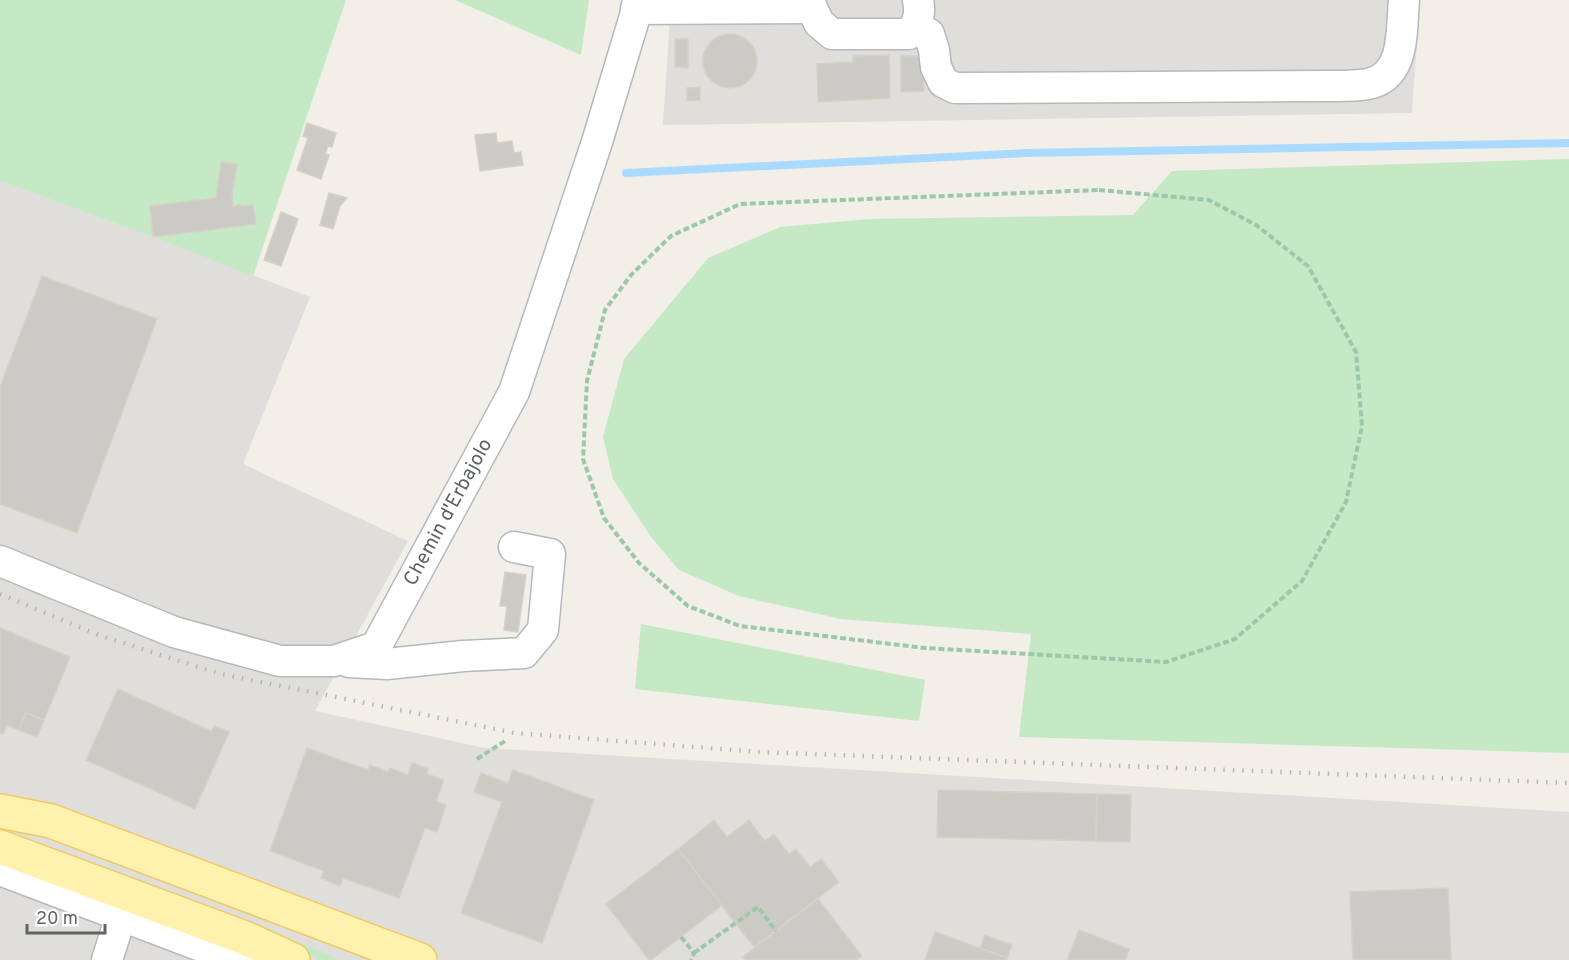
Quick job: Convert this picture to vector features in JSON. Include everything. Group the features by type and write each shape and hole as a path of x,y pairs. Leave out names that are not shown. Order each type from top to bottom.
{"main road":[{"path":"3,812 41,835 359,960"},
{"path":"3,812 51,821 420,960"},
{"path":"0,847 245,938 294,960"}],"street":[{"path":"917,13 929,34 936,68 944,82 955,88 1323,86 1369,84 1386,76 1396,64 1400,48 1404,0"},
{"path":"637,4 814,4 819,23 832,34 909,34 917,13"},
{"name":"Chemin d'Erbajolo","path":"0,561 174,632 280,661 334,661 376,647 514,392 597,142 637,4"},
{"path":"334,661 387,664 463,656 524,653 543,630 550,554 514,547"},
{"path":"0,870 238,960"},
{"path":"107,960 121,916"}],"path":[{"path":"1099,190 1209,200 1256,225 1308,266 1356,352 1362,426 1346,502 1302,581 1235,639 1166,662 925,648 740,626 688,606 639,563 604,518 583,459 587,381 605,310 631,275 671,236 740,204 1099,190"},
{"path":"477,759 505,741"},
{"path":"691,960 694,953 758,908 776,931"},
{"path":"681,937 694,953"}],"shaded area":[{"path":"671,0 1420,0 1412,113 663,125"},
{"path":"0,181 310,297 243,464 408,541 315,711 485,748 1569,812 1569,960 0,960"}],"green space":[{"path":"0,0 346,0 253,276 0,181"},
{"path":"455,0 589,0 581,55"},
{"path":"1569,159 1569,753 1019,737 1031,634 841,619 739,596 679,570 651,537 613,479 603,437 624,359 708,258 780,227 869,219 1133,215 1172,171"},
{"path":"641,624 925,680 919,721 635,689"},
{"path":"295,942 340,960 318,960"}],"building":[{"path":"725,34 735,34 745,38 753,46 757,61 753,76 745,84 735,88 725,88 715,84 707,76 703,66 703,56 707,46 715,38"},
{"path":"675,39 688,39 688,68 675,67"},
{"path":"889,55 890,98 818,102 817,64 853,62 853,56"},
{"path":"901,56 923,56 924,91 901,92"},
{"path":"700,87 700,100 687,101 687,88"},
{"path":"307,123 336,133 332,147 328,146 325,154 329,155 321,179 297,170 308,138 303,136"},
{"path":"496,133 497,143 512,141 514,153 521,152 523,165 480,171 475,135"},
{"path":"221,162 237,164 232,195 233,207 239,204 253,205 256,224 153,237 150,206 216,198"},
{"path":"329,193 347,198 340,206 333,229 320,225"},
{"path":"281,212 298,219 281,266 264,260"},
{"path":"42,276 157,319 77,533 0,504 0,387"},
{"path":"505,572 526,575 518,632 504,630 507,606 500,606"},
{"path":"0,628 70,657 44,720 26,713 19,730 7,725 3,734 0,733"},
{"path":"118,689 211,731 214,726 229,732 195,809 86,760"},
{"path":"26,713 44,720 37,737 19,730"},
{"path":"307,748 368,770 370,765 388,772 390,768 408,775 412,763 428,769 427,774 444,780 436,801 446,805 437,832 425,828 399,898 343,878 340,886 321,878 324,871 270,851"},
{"path":"513,770 594,800 542,943 461,913 502,802 474,792 481,773 508,783"},
{"path":"938,790 1097,794 1096,841 937,837"},
{"path":"1097,794 1131,795 1130,842 1096,841"},
{"path":"714,820 727,837 749,820 765,841 774,834 789,854 796,849 810,867 821,859 839,882 754,947 678,849"},
{"path":"678,849 722,905 649,960 606,904"},
{"path":"1448,888 1451,960 1353,960 1350,892"},
{"path":"818,899 862,956 857,960 746,960 743,957"},
{"path":"1079,930 1129,949 1125,960 1067,960"},
{"path":"935,932 1007,958 1007,960 925,960"},
{"path":"985,935 1012,945 1007,958 980,948"}],"waterway":[{"path":"626,173 1026,153 1569,143"}],"railway":[{"path":"0,594 101,636 221,674 515,733 759,752 1569,783"}]}
